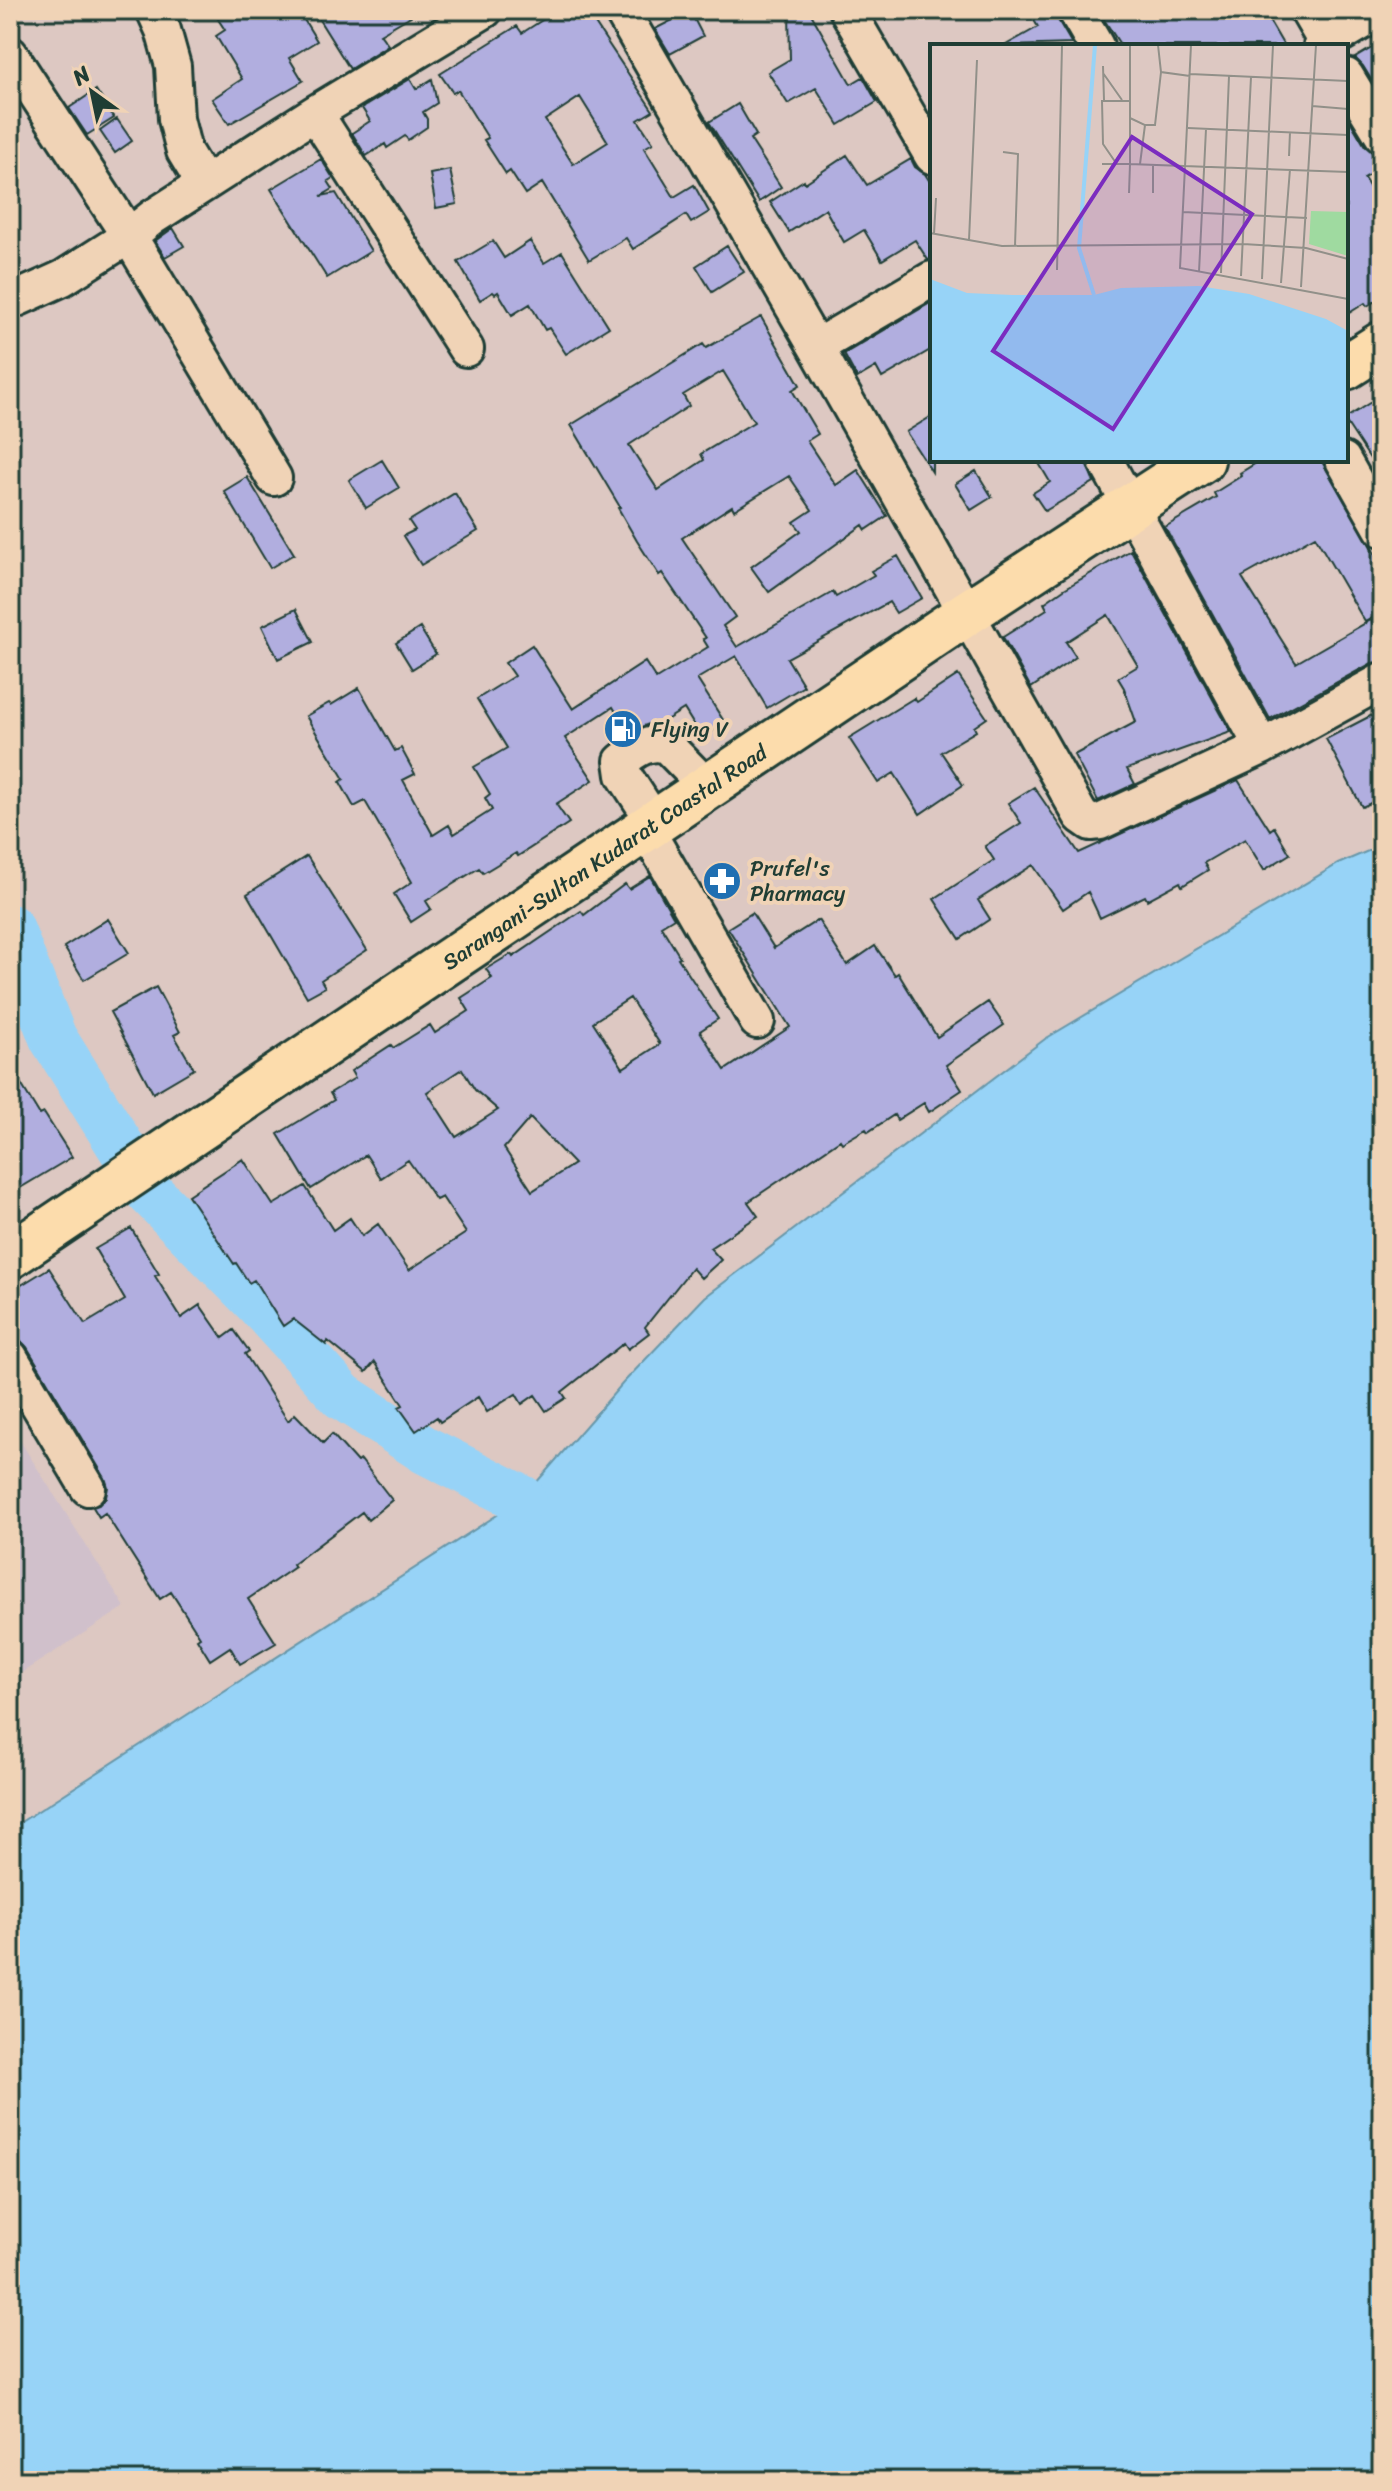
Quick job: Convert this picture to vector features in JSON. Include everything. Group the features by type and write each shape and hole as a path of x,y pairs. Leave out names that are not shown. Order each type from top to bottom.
{"main road":[{"path":"1348,366 1382,344"},
{"name":"Sarangani-Sultan Kudarat Coastal Road","path":"10,1256 967,613 1199,462"}],"street":[{"path":"154,10 173,66 176,119 184,151 204,184"},
{"path":"10,302 63,278 315,113 485,10"},
{"path":"621,10 816,347 1076,810 1091,823 1100,822 1262,747 1382,681"},
{"path":"847,10 930,153"},
{"path":"1075,10 1095,44"},
{"path":"1307,10 1324,44"},
{"path":"1327,44 1382,10"},
{"path":"10,54 129,236 274,478"},
{"path":"1348,79 1382,135"},
{"path":"315,113 466,349"},
{"path":"816,347 930,280"},
{"path":"1106,462 1262,747"},
{"path":"1344,462 1382,529"},
{"path":"707,787 667,746 658,743 636,749 622,761 624,775 650,826 757,1021"},
{"path":"10,1357 88,1488"}],"shaded area":[{"path":"10,1425 125,1607 10,1680"}],"water":[{"path":"1382,845 1382,2481 10,2481 10,1829 522,1499 623,1383 705,1297 1045,1039 1338,864"}],"building":[{"path":"212,10 298,10 317,41 289,58 303,81 229,124 212,99 242,79 216,36 225,30"},
{"path":"331,10 421,10 380,34 388,45 350,69 318,18"},
{"path":"558,10 586,10 653,111 638,120 653,143 644,148 674,197 694,185 709,212 691,223 686,215 633,249 626,238 589,260 542,183 525,194 510,171 506,174 458,90 453,93 440,74 517,26 522,33","holes":["580,97 608,142 573,164 545,120"]},
{"path":"1028,10 1055,10 1072,44 1008,44 1038,27"},
{"path":"1098,10 1263,10 1283,44 1120,44"},
{"path":"690,11 703,36 670,54 655,29"},
{"path":"810,12 851,84 863,77 877,102 839,125 816,88 788,104 768,72 790,59 789,13"},
{"path":"1382,42 1382,97 1355,58"},
{"path":"410,79 416,89 432,79 437,103 423,112 427,127 408,140 405,136 387,148 385,144 366,156 352,133 370,121 362,108"},
{"path":"96,90 114,118 87,135 69,108"},
{"path":"738,104 756,135 750,139 781,187 759,202 709,122"},
{"path":"1348,117 1365,146 1373,153 1382,155 1382,167 1364,178 1382,208 1382,297 1367,306 1365,303 1348,314"},
{"path":"117,119 132,141 115,153 100,131"},
{"path":"847,155 867,185 911,159 930,182 930,260 915,240 882,260 864,230 844,242 825,209 789,232 770,202 804,180 805,183"},
{"path":"321,159 333,178 328,181 333,189 321,196 336,193 371,251 327,278 271,189"},
{"path":"450,170 457,204 436,208 430,174"},
{"path":"173,228 184,246 165,257 155,241"},
{"path":"493,241 504,258 530,241 544,263 562,252 609,327 566,354 549,328 545,330 530,304 512,315 498,292 480,300 458,262"},
{"path":"727,246 744,272 712,292 696,266"},
{"path":"930,303 930,350 882,378 876,367 857,378 844,354"},
{"path":"761,317 800,385 792,390 818,434 807,441 836,485 858,470 887,516 866,530 863,525 769,592 751,567 801,531 794,522 812,510 789,476 734,510 732,506 682,538 735,617 723,626 737,647 833,592 836,597 874,575 871,571 898,556 922,598 896,613 889,602 787,658 804,686 767,708 736,656 697,679 725,723 702,738 684,709 660,724 654,722 628,732 613,707 565,738 593,780 556,804 569,823 518,856 516,853 483,873 479,868 426,901 431,909 411,922 394,894 412,882 365,801 354,807 340,782 344,779 306,716 359,688 395,751 401,748 415,774 403,780 433,835 449,825 454,834 492,810 485,798 490,794 474,767 507,748 477,699 514,676 505,663 532,645 573,709 645,662 656,679 708,647 703,639 706,638 637,541 571,425 703,344 706,348","holes":["723,371 754,422 701,454 704,460 658,490 629,445 689,406 683,395"]},
{"path":"1382,395 1382,477 1348,425 1348,417"},
{"path":"930,417 932,472 906,432"},
{"path":"382,460 399,488 366,508 349,480"},
{"path":"1038,462 1086,462 1094,482 1045,511 1033,493 1050,482"},
{"path":"1258,462 1322,462 1382,566 1382,613 1365,622 1315,536 1242,577 1296,663 1371,620 1382,641 1382,661 1372,663 1270,719 1165,527 1216,497 1214,493 1241,476 1240,473"},
{"path":"976,471 992,497 971,510 955,484"},
{"path":"247,477 294,554 270,568 224,491"},
{"path":"455,493 478,531 421,565 403,536 415,530 409,521"},
{"path":"1131,550 1231,732 1127,769 1135,784 1098,801 1074,755 1136,722 1118,678 1138,666 1108,615 1066,642 1076,657 1031,688 1003,637 1047,609 1044,603 1064,589"},
{"path":"296,609 313,642 278,659 262,626"},
{"path":"420,628 436,654 412,669 396,643"},
{"path":"958,675 987,718 974,727 976,731 941,752 963,785 920,814 894,773 878,783 849,738 914,698 917,702"},
{"path":"1382,710 1382,798 1362,807 1326,739"},
{"path":"1238,780 1270,830 1274,827 1290,854 1264,870 1245,839 1204,863 1208,870 1182,886 1180,882 1147,900 1145,896 1100,918 1088,892 1063,909 1033,865 978,900 990,919 960,939 934,899 994,860 985,846 1021,823 1008,803 1034,787 1079,853"},
{"path":"307,856 367,950 321,980 325,987 307,997 247,894"},
{"path":"650,876 674,918 661,926 718,1019 700,1031 725,1070 790,1027 728,928 752,913 774,948 818,920 847,965 875,946 895,975 898,973 937,1037 988,1002 1004,1025 946,1065 962,1090 929,1112 924,1103 897,1120 894,1115 868,1132 866,1129 842,1143 840,1140 748,1202 758,1216 710,1248 721,1260 701,1278 692,1268 645,1327 649,1333 628,1349 624,1343 562,1392 566,1398 546,1411 535,1395 522,1404 516,1394 487,1412 478,1397 440,1422 437,1417 416,1431 375,1362 366,1372 328,1341 326,1345 293,1319 283,1326 254,1280 249,1283 234,1264 188,1195 243,1159 273,1205 305,1186 333,1230 350,1218 362,1236 378,1224 409,1270 466,1233 442,1197 436,1200 408,1160 381,1178 366,1155 311,1189 278,1134 334,1100 330,1093 355,1078 351,1071 391,1045 393,1048 430,1025 435,1033 469,1011 461,998 492,978 486,969 511,954 513,957 581,911 584,915 625,884 629,889","holes":["630,998 660,1044 623,1068 593,1022","462,1069 475,1090 498,1110 456,1137 427,1092","530,1118 574,1164 532,1191 504,1148"]},
{"path":"108,919 129,953 84,980 64,947"},
{"path":"156,987 180,1032 174,1035 194,1069 153,1093 110,1012"},
{"path":"10,1066 40,1115 44,1113 72,1157 10,1194"},
{"path":"131,1228 181,1318 200,1305 223,1338 234,1330 249,1351 245,1354 288,1421 295,1414 323,1443 332,1434 357,1462 361,1460 392,1500 368,1520 362,1512 293,1564 295,1567 248,1599 276,1643 240,1664 230,1647 210,1660 197,1639 200,1637 171,1592 160,1599 105,1513 99,1517 93,1507 106,1497 108,1487 105,1478 27,1347 20,1340 10,1337 10,1292 49,1268 85,1324 125,1300 95,1249"}],"waterway":[{"path":"10,928 53,1038 150,1193 258,1303 342,1396 425,1450 522,1499"}],"place":[{"name":"Flying V","path":"623,729"},
{"name":"Prufel's Pharmacy","path":"722,881"}]}
